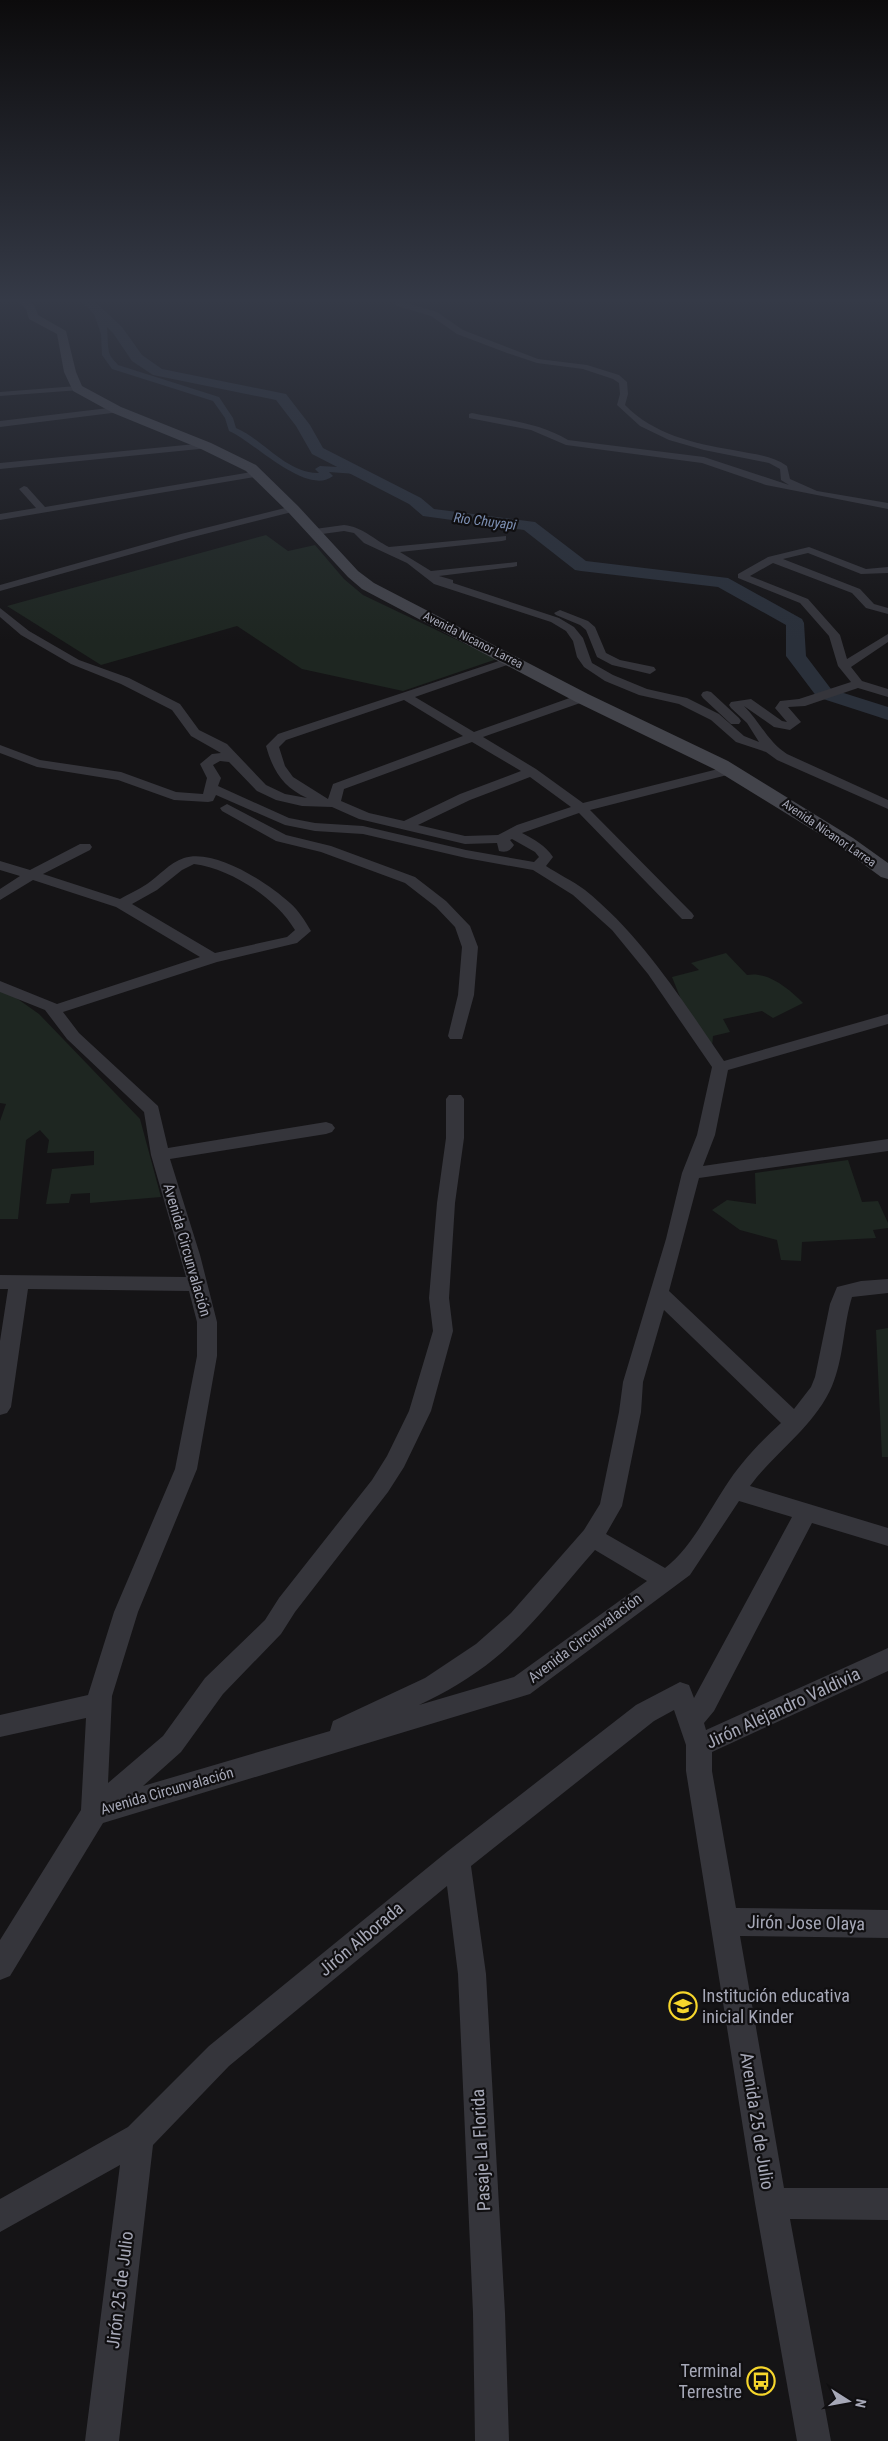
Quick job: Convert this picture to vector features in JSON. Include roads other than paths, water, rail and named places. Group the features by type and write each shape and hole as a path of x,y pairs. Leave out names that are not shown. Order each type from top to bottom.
{"main road":[{"name":"Avenida Nicanor Larrea","path":"122,412 236,458 257,474 293,509 353,574 368,586 582,698 730,770 846,842 888,873"}],"street":[{"path":"0,424 101,412"},
{"path":"627,412 639,420 677,439 712,449 768,459 784,468 786,480 809,491"},
{"path":"472,416 536,429 558,436 566,442 704,460 769,483 888,506"},
{"path":"0,466 24,460 206,446"},
{"path":"0,517 257,474"},
{"path":"24,489 43,510"},
{"path":"0,588 185,536 293,509"},
{"path":"315,532 357,529 365,534 368,541 411,561 438,582 556,620 570,629 579,640 583,657 588,665 608,678 643,692 683,701 715,717 740,739 769,748"},
{"path":"389,550 502,538"},
{"path":"858,684 844,666 834,634 804,601 742,576 772,559 809,550 865,572 888,570"},
{"path":"772,559 856,592 870,606 888,611"},
{"path":"433,577 513,564"},
{"path":"433,577 560,613 591,629 602,655 616,663 650,670"},
{"path":"0,611 25,632 74,662 125,681 176,708 195,734 222,747 254,782 276,796 307,803 334,804"},
{"path":"844,666 888,637"},
{"path":"512,660 282,738 272,746 277,768 286,782 364,816 465,840 507,836 581,808 730,770"},
{"path":"769,748 752,721 735,705 748,702 778,724 790,726 795,722 781,708 784,704 801,704 817,696 858,684 888,693"},
{"path":"707,695 746,731 782,757 888,805"},
{"path":"405,696 531,772 581,808 687,916"},
{"path":"334,804 338,787 382,769 582,698"},
{"path":"0,749 36,763 120,776 174,796 210,793 285,821 315,827 363,830 537,867 578,892 617,927 654,972 720,1067 706,1135 691,1173 675,1239 633,1382 630,1412 611,1506 592,1537 519,1620 477,1657 434,1686 272,1761"},
{"path":"210,793 214,778 206,764 217,757 232,758"},
{"path":"407,825 465,797 531,772"},
{"path":"210,793 281,838 326,849 410,880 441,904 462,926 470,947 466,995 458,1021 456,1036"},
{"path":"490,858 507,845 507,836"},
{"path":"507,836 540,849 546,858 537,867"},
{"path":"0,896 32,875 85,847"},
{"path":"54,1010 213,958 292,940 303,931 293,914 281,902 236,873 208,862 192,860 177,868 151,888 121,904"},
{"path":"0,865 121,904 213,958"},
{"name":"Avenida Circunvalación","path":"0,986 54,1010 73,1036 152,1110 160,1155 190,1255 207,1322 207,1356 199,1390 192,1444 186,1469 126,1612 100,1696 94,1813 522,1686 664,1579 682,1568 698,1549 734,1490 774,1442 795,1423 821,1388 831,1352 838,1306 844,1292 861,1288 888,1286"},
{"path":"720,1067 888,1020"},
{"path":"0,1966 94,1813 172,1744 214,1686 273,1627 287,1605 308,1582 380,1486 396,1461 420,1411 443,1331 439,1298 446,1203 455,1138 455,1099"},
{"path":"160,1155 326,1128"},
{"path":"691,1173 752,1166 888,1145"},
{"path":"0,1407 10,1282 196,1284"},
{"path":"658,1292 795,1423"},
{"path":"734,1490 888,1537"},
{"path":"696,1746 705,1703 806,1513"},
{"path":"592,1537 664,1579"},
{"name":"Jirón Alejandro Valdivia","path":"696,1746 888,1659"},
{"name":"Jirón Alborada","path":"0,2216 139,2138 219,2056 457,1860 645,1714 680,1694 696,1746"},
{"path":"0,1726 101,1703"},
{"name":"Avenida 25 de Julio","path":"696,1746 770,2203 814,2441"},
{"name":"Pasaje La Florida","path":"457,1860 472,1974 489,2314 492,2441"},
{"name":"Jirón Jose Olaya","path":"724,1922 888,1924"},
{"name":"Jirón 25 de Julio","path":"102,2441 139,2138"},
{"path":"770,2203 888,2204"}],"waterway":[{"path":"225,412 232,429 251,439 294,471 313,476 328,476 320,469 356,471"},
{"name":"Rio Chuyapi","path":"293,412 303,425 317,451 415,501 429,513 529,526 581,566 722,582 795,623 796,656 824,693 888,714"}],"place":[{"name":"Institución educativa inicial Kinder","path":"683,2006"},
{"name":"Terminal Terrestre","path":"761,2381"}]}
